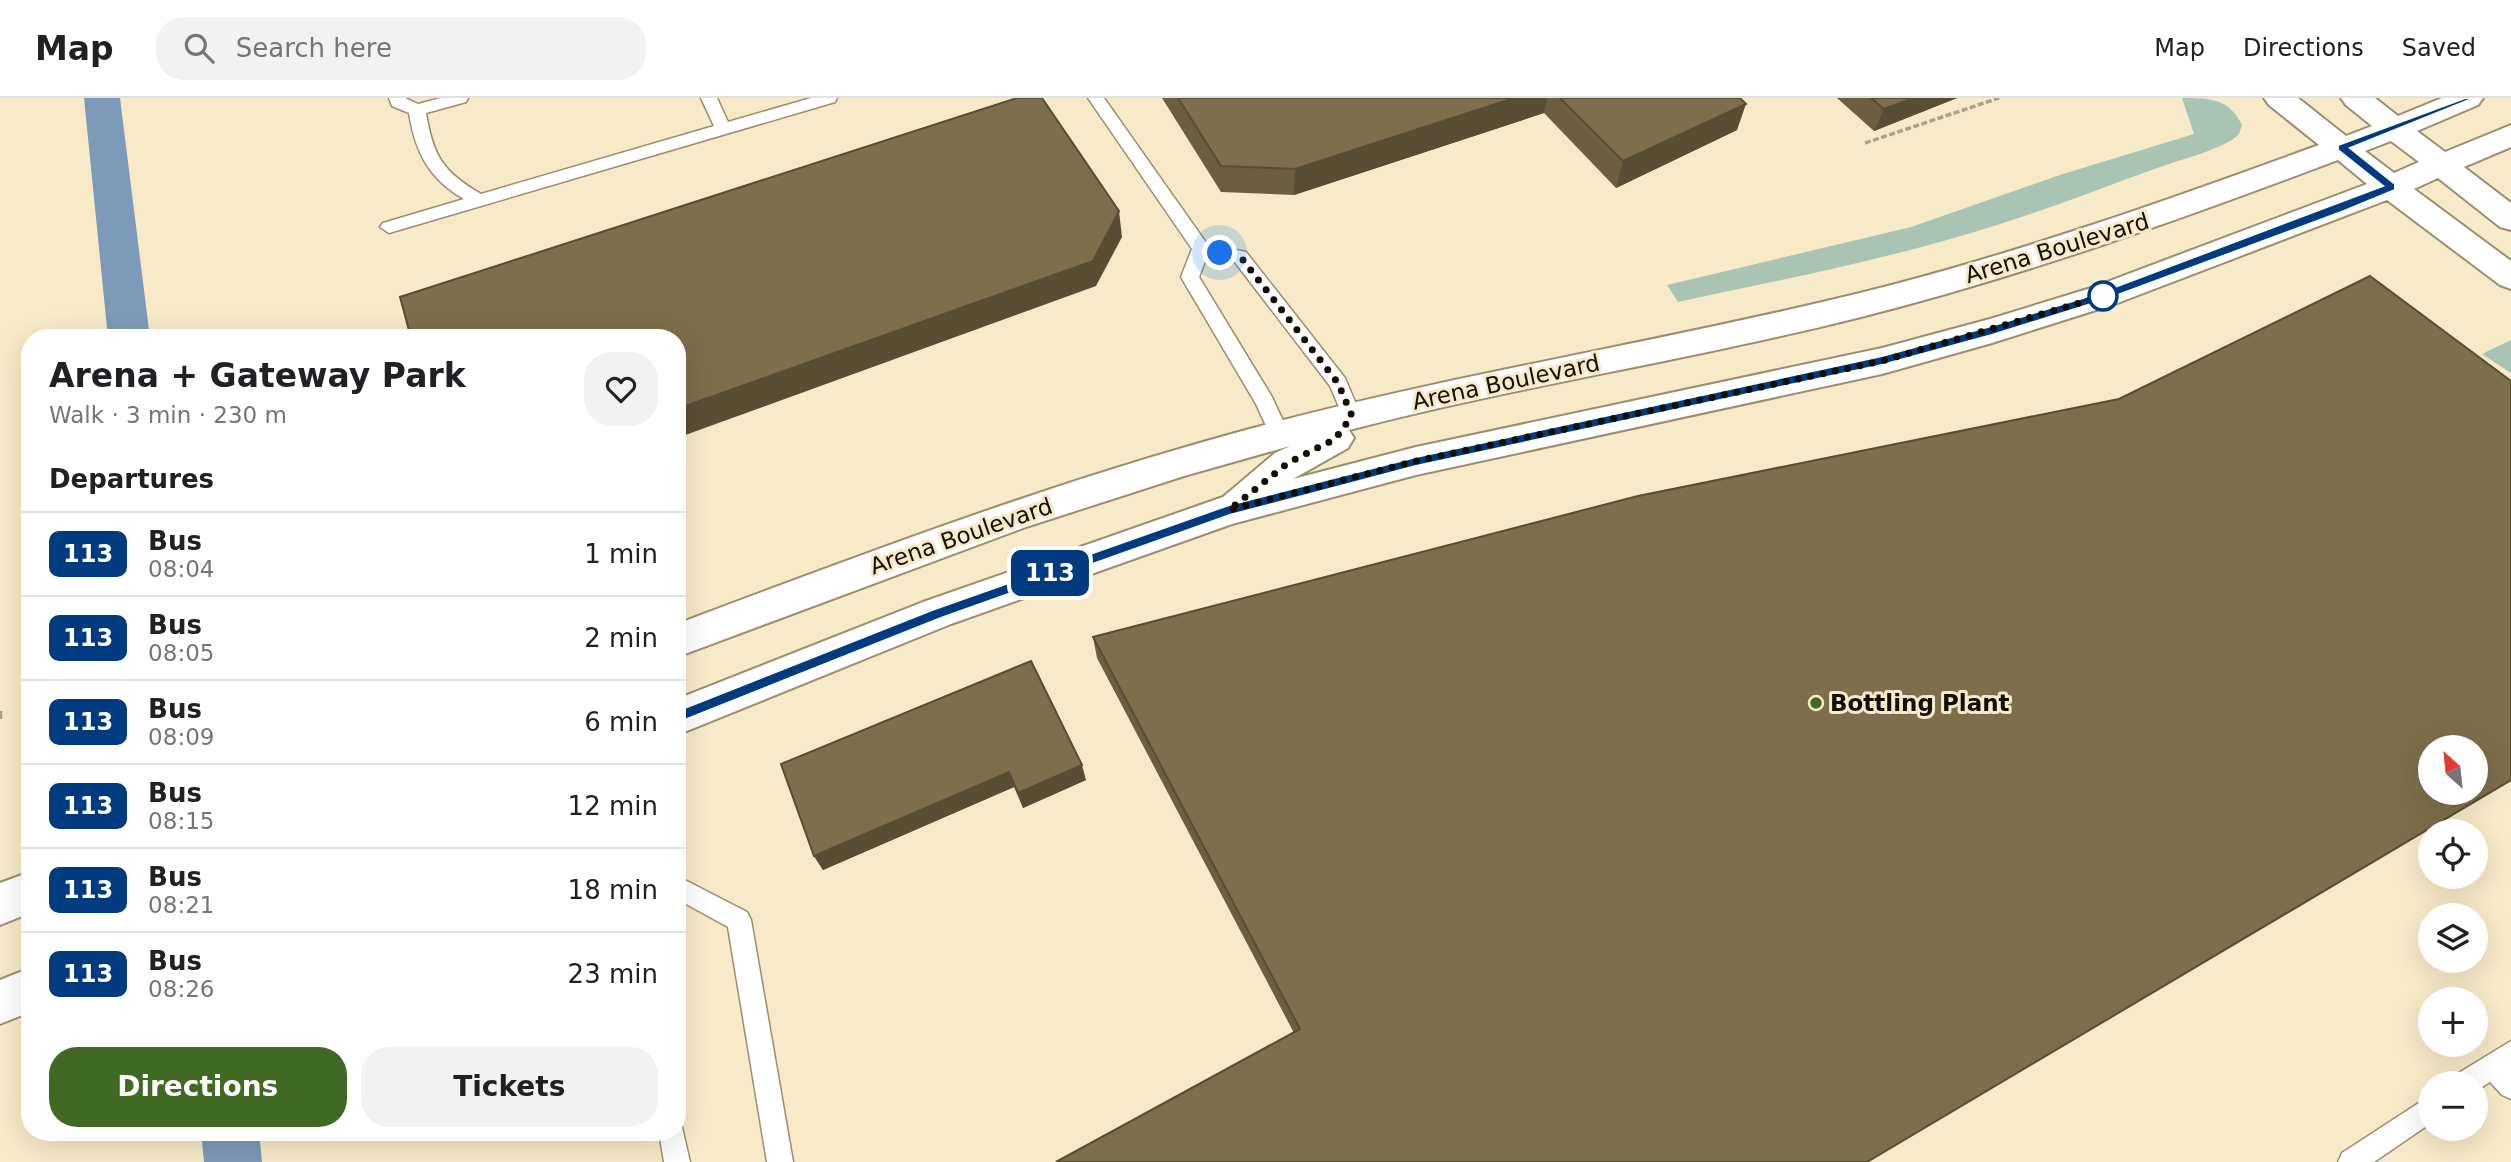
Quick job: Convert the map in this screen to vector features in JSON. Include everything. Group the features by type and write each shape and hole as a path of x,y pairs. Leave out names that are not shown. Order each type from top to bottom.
{"main road":[{"path":"2279,98 2449,233 2511,277"},
{"path":"2356,98 2511,219"},
{"name":"Arena Boulevard","path":"686,637 887,561 1071,498 1280,436 1352,416 1905,294 2090,240 2342,148 2468,98"},
{"path":"686,713 937,614 1229,510 1416,461 1882,361 1992,331 2103,296 2340,208 2511,135"},
{"path":"1229,510 1288,463 1335,439 1352,416"},
{"path":"0,904 21,896"},
{"path":"0,1003 21,994"}],"lane":[{"path":"397,98 398,102 417,110 460,98"},
{"path":"709,98 723,128"},
{"path":"388,227 829,98"},
{"path":"1096,98 1201,249 1240,256 1338,383 1352,416"},
{"path":"417,110 426,157 438,175 478,200"},
{"path":"1201,249 1189,277 1265,402 1280,436"},
{"path":"686,890 739,920 780,1162"},
{"path":"2484,1071 2501,1059 2511,1086"},
{"path":"2351,1162 2418,1117"},
{"path":"674,1141 677,1162"}],"path":[{"path":"1865,143 1999,98"},
{"path":"0,711 0,721"}],"green space":[{"path":"2182,98 2209,99 2231,109 2242,125 2239,134 2202,153 2020,217 1920,247 1678,302 1667,285 1911,227 2063,174 2194,134"},
{"path":"2511,340 2511,373 2482,354"}],"building":[{"path":"1017,98 1042,98 1119,211 1093,261 686,406 686,329 409,329 400,297"},
{"path":"1178,98 1514,98 1295,169 1221,166"},
{"path":"1560,98 1740,98 1746,104 1623,161"},
{"path":"1871,98 1913,98 1884,109"},
{"name":"Bottling Plant","path":"2370,276 2511,381 2511,780 2488,794 2488,735 2418,735 2418,805 2469,805 2445,819 2418,819 2418,835 1867,1162 1056,1162 1300,1029 1093,637 1638,496 2119,399"},
{"path":"1031,661 1082,765 1018,793 1009,772 814,856 781,764"}],"waterway":[{"path":"102,98 128,329"},
{"path":"231,1141 233,1162"}],"bus line":[{"name":"113","path":"686,713 937,614 1229,510 1416,461 1882,361 1992,331 2103,296 2391,187 2342,148 2468,98"}],"place":[{"name":"Bottling Plant","path":"1816,703"}],"route":[{"path":"1220,253 1240,256 1338,383 1352,416 1335,439 1288,463 1229,510 1416,461 1882,361 1992,331 2103,296"}]}
